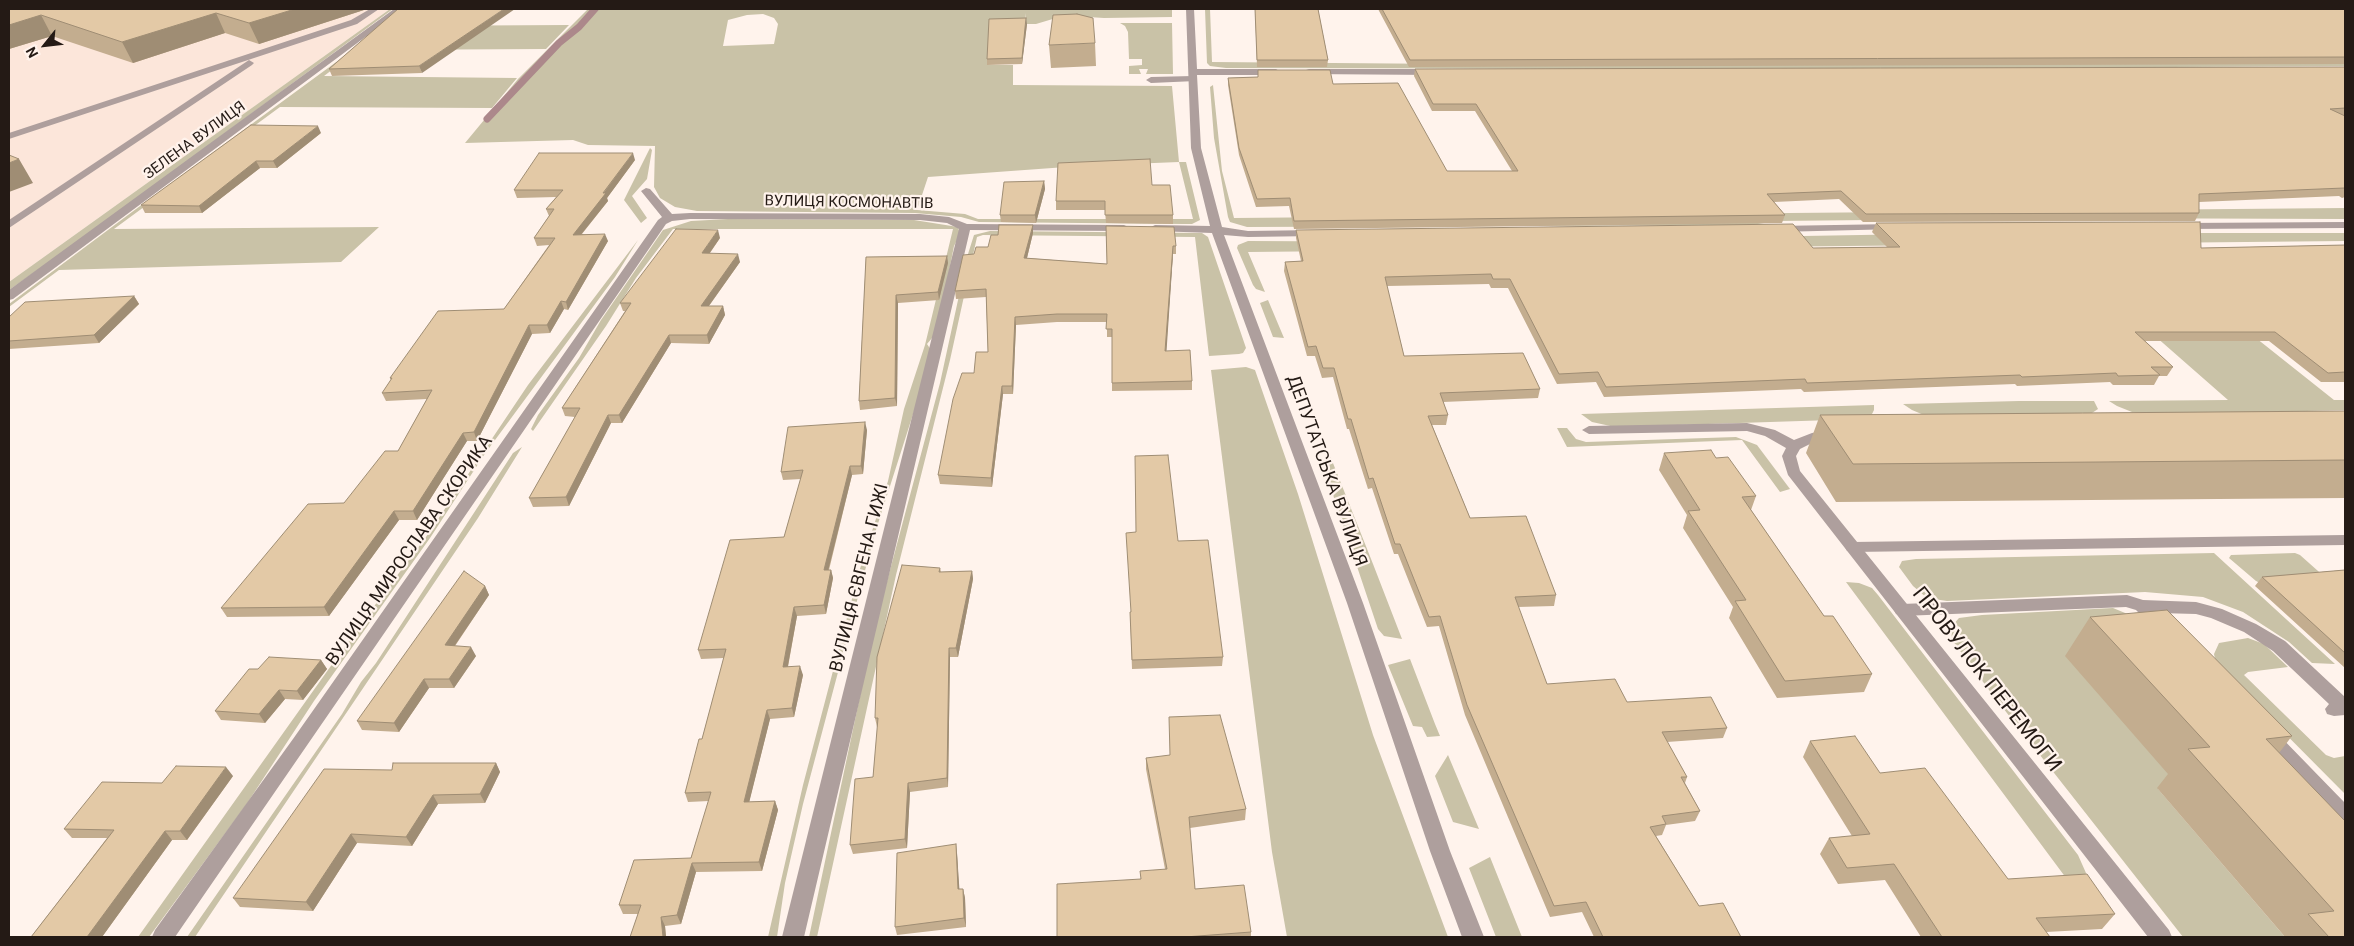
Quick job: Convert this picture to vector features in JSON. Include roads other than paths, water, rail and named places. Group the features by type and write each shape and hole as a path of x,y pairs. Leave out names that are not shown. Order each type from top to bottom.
{"street":[{"path":"9,136 354,22 375,9"},
{"name":"ЗЕЛЕНА ВУЛИЦЯ","path":"9,296 399,9"},
{"name":"ДЕПУТАТСЬКА ВУЛИЦЯ","path":"1190,9 1196,148 1217,230 1355,603 1440,852 1473,937"},
{"path":"9,225 264,52"},
{"path":"1151,80 1282,72"},
{"path":"1302,72 1441,72"},
{"path":"646,191 669,218"},
{"name":"ВУЛИЦЯ КОСМОНАВТІВ","path":"669,218 690,216 920,217 949,220 965,227 1139,228 1217,230 1248,234 1327,233"},
{"name":"ВУЛИЦЯ МИРОСЛАВА СКОРИКА","path":"163,937 300,744 662,222 669,218"},
{"path":"2172,226 2345,225"},
{"name":"ВУЛИЦЯ ЄВГЕНА ГИЖІ","path":"793,937 965,227"},
{"path":"1765,229 1910,227"},
{"path":"1589,430 1747,427 1770,433 1794,446 1812,437 1840,432"},
{"name":"ПРОВУЛОК ПЕРЕМОГИ","path":"1794,446 1789,456 1793,472 2161,937"},
{"path":"1853,547 2345,540"},
{"path":"1902,610 2126,601 2142,606 2196,608 2216,613 2250,628 2279,646 2345,708 2334,709"},
{"path":"2142,606 2176,641"},
{"path":"2257,725 2345,816"}],"waterway":[{"path":"487,119 559,43 579,27 595,9"}]}
